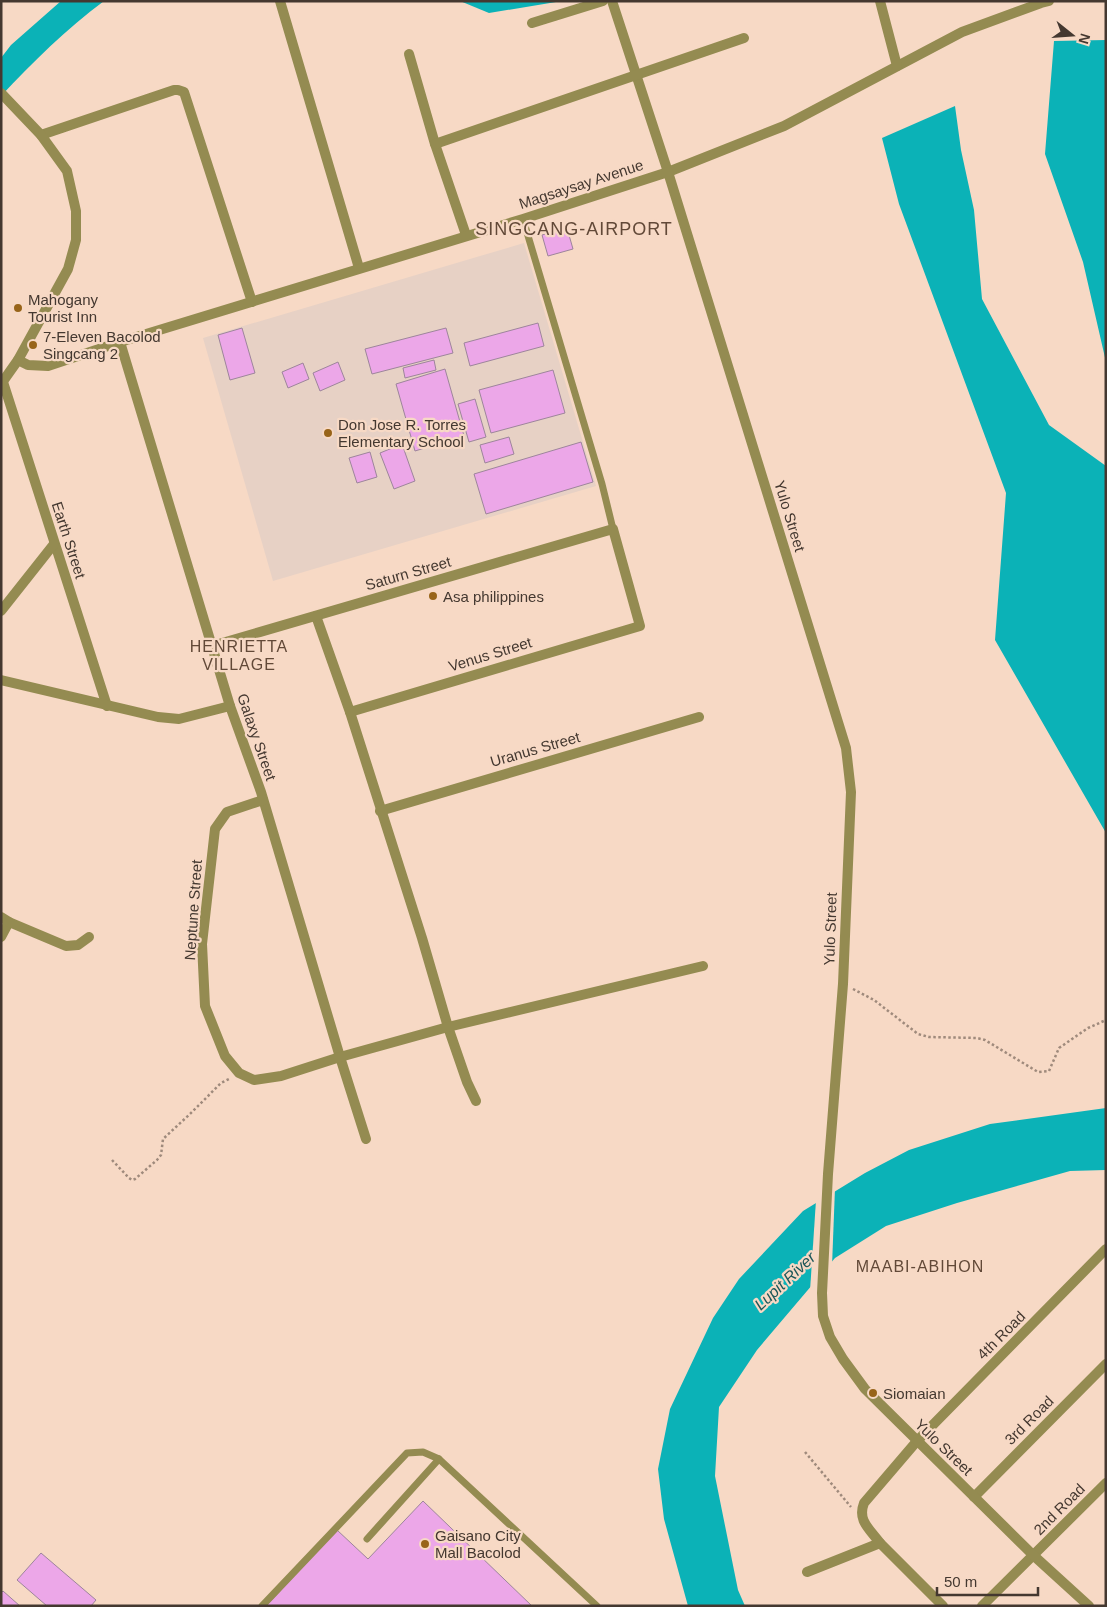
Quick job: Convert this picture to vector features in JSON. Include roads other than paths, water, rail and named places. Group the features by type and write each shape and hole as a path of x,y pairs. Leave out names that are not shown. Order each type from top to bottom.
{"street":[{"path":"280,1 359,268"},
{"path":"532,23 603,1"},
{"name":"Yulo Street","path":"612,1 668,172 846,748 851,792 843,984 828,1188 822,1293 823,1316 830,1337 865,1389 1033,1555 1089,1606"},
{"path":"880,1 898,66"},
{"name":"Magsaysay Avenue","path":"18,360 28,365 48,366 359,268 523,219 668,172 784,126 962,32 1049,1"},
{"path":"435,144 744,38"},
{"path":"409,54 435,144 466,235"},
{"path":"41,135 174,90 184,92 252,302"},
{"path":"1,93 41,135 67,171 76,211 76,240 68,269 18,360 2,383"},
{"name":"Galaxy Street","path":"120,342 230,706 263,800 366,1139"},
{"name":"Earth Street","path":"2,383 107,706"},
{"name":"Saturn Street","path":"212,646 613,529"},
{"name":"Venus Street","path":"350,712 640,626 613,529"},
{"path":"1,611 54,544"},
{"path":"316,616 350,712 422,938 448,1027 469,1088 476,1102"},
{"path":"1,680 158,717 179,719 230,706"},
{"name":"Uranus Street","path":"380,811 698,717"},
{"name":"Neptune Street","path":"263,800 226,812 215,829 202,944 205,1006 225,1056 239,1073 254,1080 282,1076 340,1057"},
{"path":"1,938 5,919 66,946 78,945 89,937"},
{"path":"340,1057 448,1027 703,966"},
{"name":"4th Road","path":"880,1543 862,1519 861,1510 864,1503 917,1441 1106,1250"},
{"name":"3rd Road","path":"974,1497 1106,1364"},
{"name":"2nd Road","path":"982,1606 1106,1483"},
{"path":"807,1572 880,1543 943,1606"}],"lane":[{"path":"523,219 602,484 613,529"},
{"path":"262,1606 407,1453 422,1452 438,1458 597,1606"},
{"path":"367,1540 438,1458"}],"water":[{"path":"61,1 104,1 50,46 1,96 1,58 11,45"},
{"path":"460,1 562,1 489,13"},
{"path":"1106,40 1106,362 1083,262 1045,154 1054,41"},
{"path":"955,106 961,150 974,210 982,299 1049,425 1106,466 1106,833 995,640 1006,493 899,204 882,138"},
{"name":"Lupit River","path":"1106,1108 1106,1170 1070,1171 957,1203 886,1226 835,1258 757,1350 719,1407 715,1476 738,1590 745,1606 688,1606 664,1519 658,1469 670,1409 713,1318 739,1279 803,1211 865,1173 909,1150 990,1124"}],"place":[{"name":"Mahogany Tourist Inn","path":"18,308"},
{"name":"7-Eleven Bacolod Singcang 2","path":"33,345"},
{"name":"Don Jose R. Torres Elementary School","path":"328,433"},
{"name":"Asa philippines","path":"433,596"},
{"name":"Siomaian","path":"873,1393"},
{"name":"Gaisano City Mall Bacolod","path":"425,1544"}],"district":[{"name":"SINGCANG-AIRPORT","path":"574,229"},
{"name":"HENRIETTA VILLAGE","path":"239,655"},
{"name":"MAABI-ABIHON","path":"920,1266"}]}
